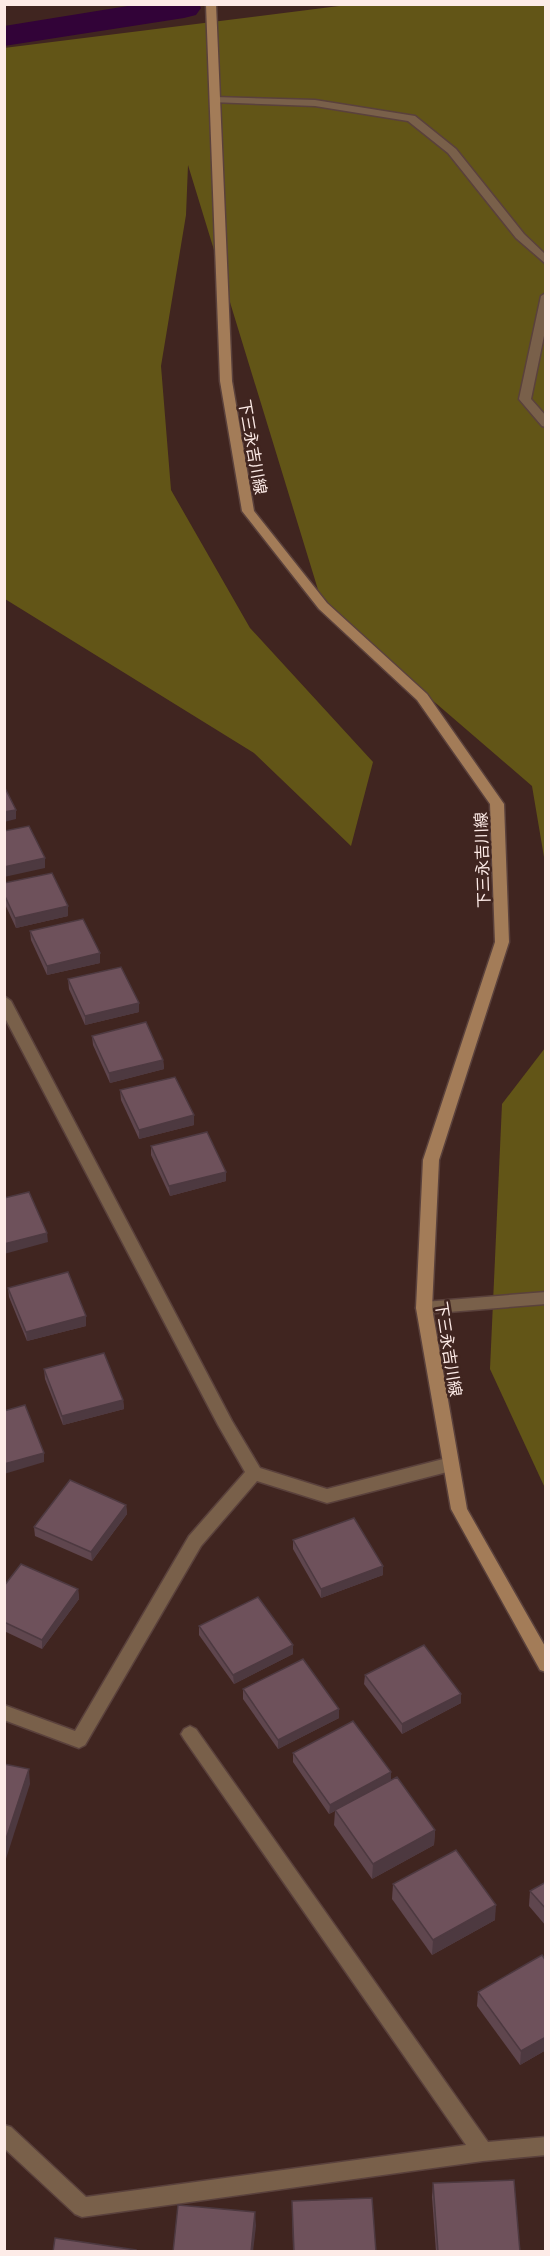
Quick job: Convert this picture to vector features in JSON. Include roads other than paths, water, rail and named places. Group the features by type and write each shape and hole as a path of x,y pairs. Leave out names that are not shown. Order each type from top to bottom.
{"main road":[{"name":"下三永吉川線","path":"211,4 226,381 248,511 323,606 422,697 496,804 502,942 431,1160 424,1308 459,1509 546,1665"}],"street":[{"path":"215,100 315,103 411,118 452,151 520,236 546,261"},
{"path":"546,296 525,399 546,424"},
{"path":"4,1001 9,1018 226,1425 254,1473 327,1496 451,1464"},
{"path":"424,1308 546,1298"},
{"path":"4,1712 79,1740 195,1541 254,1473"},
{"path":"190,1734 483,2152"},
{"path":"4,2134 82,2207 483,2152 546,2146"}],"waterway":[{"path":"4,36 184,8"}]}
